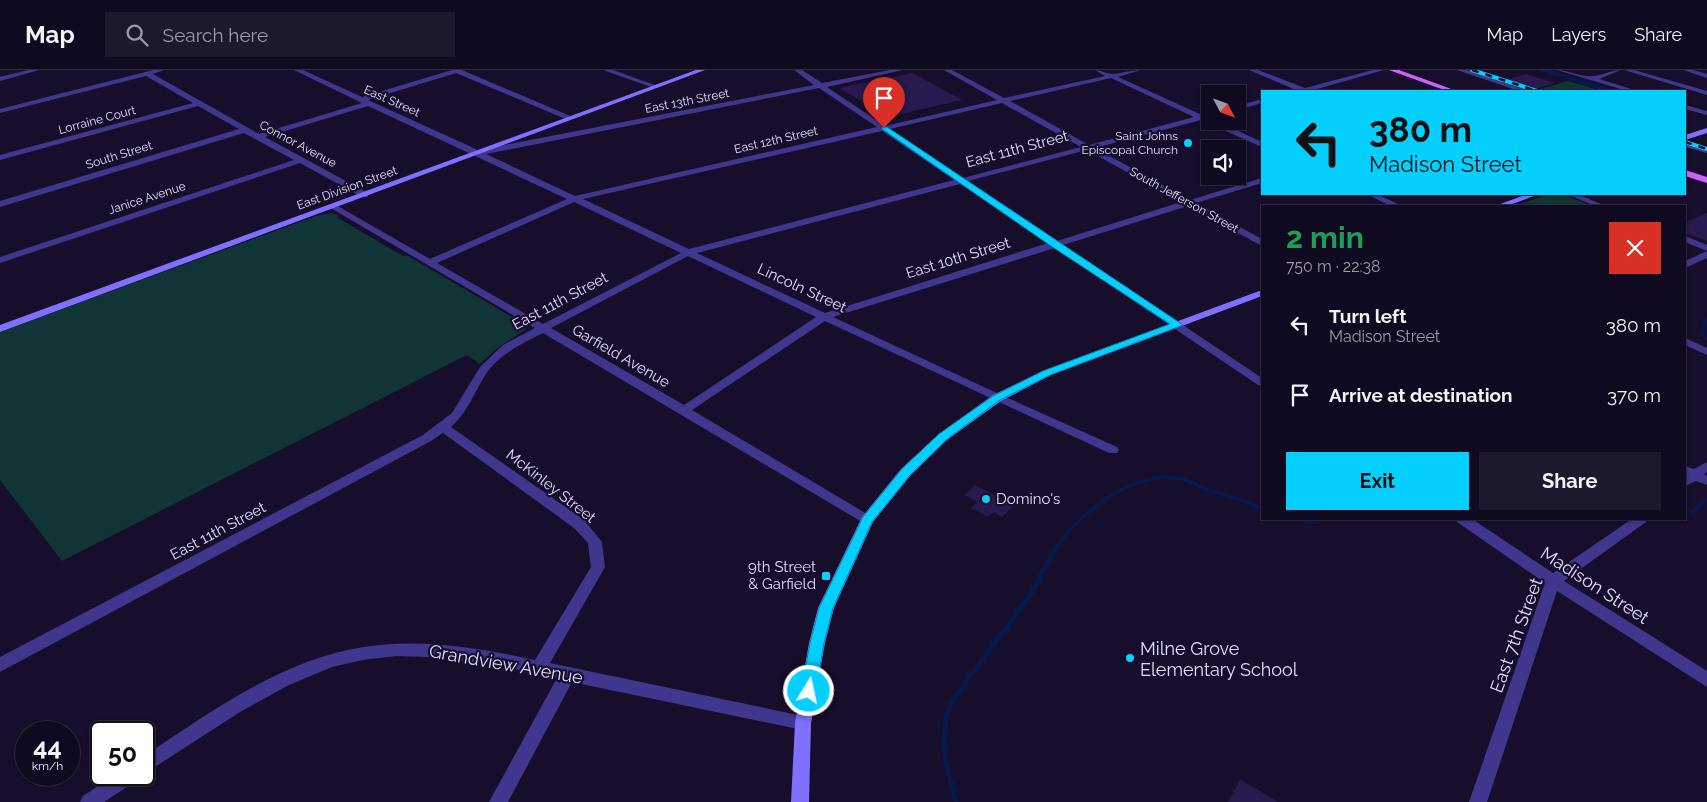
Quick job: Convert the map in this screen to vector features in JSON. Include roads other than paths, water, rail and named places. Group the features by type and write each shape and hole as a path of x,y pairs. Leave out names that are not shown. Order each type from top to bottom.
{"main road":[{"path":"1392,70 1450,90"},
{"path":"1686,172 1707,180"}],"street":[{"path":"0,79 36,70"},
{"path":"0,111 161,70"},
{"name":"East Street","path":"297,70 478,153"},
{"path":"361,100 458,70 571,118"},
{"path":"606,70 656,87"},
{"name":"East Division Street","path":"0,329 702,70"},
{"path":"797,70 1261,382"},
{"name":"East 13th Street","path":"478,153 900,70"},
{"name":"South Jefferson Street","path":"947,70 1261,242"},
{"path":"1098,70 1201,114"},
{"name":"East 12th Street","path":"429,263 572,199 1138,70"},
{"path":"1252,70 1302,90"},
{"path":"1308,90 1381,70"},
{"path":"1460,70 1522,90"},
{"path":"1560,70 1630,90"},
{"path":"1592,79 1618,70"},
{"path":"1627,70 1707,93"},
{"path":"1686,70 1707,76"},
{"name":"Connor Avenue","path":"148,74 245,130 365,195"},
{"path":"1246,106 1261,101"},
{"name":"Lorraine Court","path":"0,158 201,103"},
{"path":"258,137 369,103"},
{"path":"1686,107 1707,113"},
{"path":"9,109 21,116"},
{"name":"East 11th Street","path":"0,665 349,480 443,427 456,414 484,369 496,356 513,344 687,253 1201,117"},
{"name":"South Street","path":"0,204 245,130"},
{"path":"1233,130 1261,144"},
{"path":"1686,138 1704,131"},
{"path":"1686,144 1707,151"},
{"name":"Lincoln Street","path":"478,153 997,398 1113,450"},
{"name":"Janice Avenue","path":"0,260 301,160"},
{"name":"East 10th Street","path":"684,410 824,316 1261,180"},
{"path":"1372,195 1396,205"},
{"path":"1503,205 1532,195"},
{"path":"1573,195 1599,205"},
{"name":"Garfield Avenue","path":"333,207 684,410 867,520"},
{"path":"1686,239 1707,248"},
{"path":"1686,264 1707,254"},
{"path":"800,802 803,723 817,643 826,608 867,520 906,472 943,437 997,398 1047,373 1261,293"},
{"path":"1686,342 1707,352"},
{"name":"McKinley Street","path":"443,427 579,524 595,542 598,567 539,667"},
{"path":"1688,475 1707,466"},
{"path":"1688,475 1707,482"},
{"name":"Madison Street","path":"1463,520 1553,581 1707,680"},
{"name":"East 7th Street","path":"1478,802 1553,581 1640,520"},
{"name":"Grandview Avenue","path":"155,759 232,708 284,681 331,661 377,650 432,649 539,667 803,723"},
{"path":"498,802 568,674"},
{"path":"89,802 113,786"}],"water":[{"path":"1537,70 1551,70 1615,90 1602,90"}],"waterway":[{"path":"1707,318 1702,335 1707,339"},
{"path":"1056,547 1067,533 1095,507 1111,496 1146,480 1182,479 1213,492 1224,494 1261,508"},
{"path":"1692,512 1707,499"},
{"path":"1300,520 1309,522 1318,520"},
{"path":"956,802 946,764 944,739 947,714 952,701 1030,595 1057,546"}],"railway":[{"path":"1472,70 1534,90"},
{"path":"1686,142 1707,149"}],"place":[{"name":"Saint Johns Episcopal Church","path":"1188,143"},
{"name":"Domino's","path":"986,499"},
{"name":"9th Street & Garfield","path":"826,576"},
{"name":"Milne Grove Elementary School","path":"1130,658"}]}
